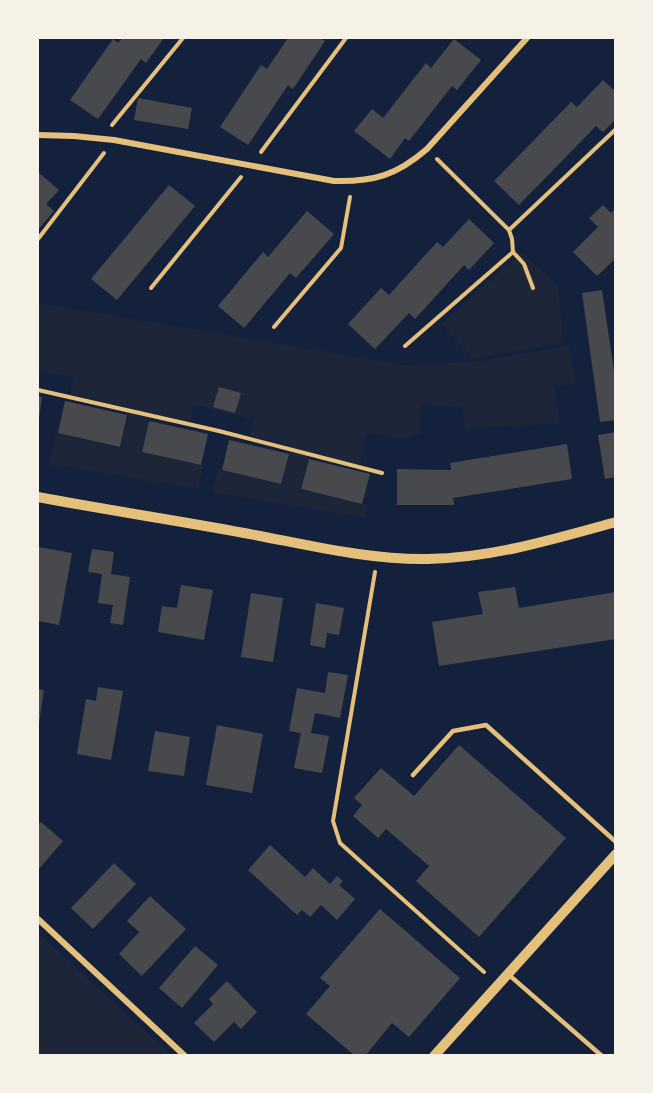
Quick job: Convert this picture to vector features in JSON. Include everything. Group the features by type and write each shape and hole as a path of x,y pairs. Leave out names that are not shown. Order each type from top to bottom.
{"street":[{"path":"38,135 114,140 334,181 352,182 374,178 392,173 411,163 427,149 527,38"},
{"path":"38,497 377,557 429,559 478,555 527,546 615,522"},
{"path":"434,1056 615,854"},
{"path":"38,919 185,1056"}],"lane":[{"path":"413,776 453,731 486,725 615,842"},
{"path":"507,973 602,1056"}],"path":[{"path":"101,139 183,38"},
{"path":"151,288 251,165 346,38"},
{"path":"509,230 615,129"},
{"path":"38,239 114,140"},
{"path":"436,158 509,230 513,252 524,264 533,288"},
{"path":"274,327 340,248 350,197"},
{"path":"405,346 513,252"},
{"path":"38,390 219,431 382,473"},
{"path":"375,572 333,821 340,843 484,972"}],"shaded area":[{"path":"522,252 558,286 563,343 473,358 441,324"},
{"path":"38,303 404,365 474,362 569,346 576,383 555,387 560,423 465,429 463,407 421,404 420,433 406,438 367,434 360,465 309,452 300,490 368,506 365,518 212,492 218,469 282,485 291,447 250,436 253,419 194,405 190,422 150,413 141,452 203,466 198,489 49,464 56,434 121,448 130,408 70,394 73,377 38,371"},
{"path":"38,933 171,1055 38,1055"}],"building":[{"path":"122,38 164,38 146,63 141,59 98,119 70,100 113,39 118,43"},
{"path":"288,38 320,38 325,41 293,89 288,85 248,145 220,127 261,65 267,69"},
{"path":"454,39 481,60 457,90 452,86 409,141 405,138 390,159 354,131 372,109 383,118 426,63 431,68"},
{"path":"603,80 616,92 616,119 603,132 596,126 519,205 494,181 571,102 577,107"},
{"path":"138,98 192,108 188,129 134,120"},
{"path":"38,172 59,190 46,204 54,211 38,230"},
{"path":"169,185 195,206 117,300 91,279"},
{"path":"603,205 611,213 616,209 616,258 597,276 573,252 598,227 589,218"},
{"path":"307,211 334,234 296,278 290,273 244,328 218,306 263,252 268,257"},
{"path":"469,219 494,243 469,270 464,265 415,319 409,313 375,349 348,324 381,288 389,295 437,242 443,247"},
{"path":"602,290 616,385 616,420 600,422 582,293"},
{"path":"219,387 241,393 235,413 213,407"},
{"path":"38,396 42,397 39,418 38,418"},
{"path":"65,401 127,415 120,447 58,433"},
{"path":"149,421 208,434 201,465 142,452"},
{"path":"616,432 616,477 605,479 598,435"},
{"path":"229,440 289,454 281,484 222,470"},
{"path":"567,444 572,479 453,498 454,505 397,505 397,469 451,470 450,463"},
{"path":"309,459 370,474 362,504 301,489"},
{"path":"38,547 72,553 59,625 38,621"},
{"path":"92,549 114,552 111,574 130,577 123,625 110,623 113,605 98,603 102,574 88,572"},
{"path":"181,585 213,590 204,640 158,632 162,606 177,608"},
{"path":"515,587 519,608 616,592 616,639 439,666 432,622 483,614 478,592"},
{"path":"251,593 283,598 273,662 241,657"},
{"path":"316,603 344,608 339,635 327,633 325,648 310,645"},
{"path":"328,672 348,675 340,718 315,713 311,733 329,736 322,773 294,768 301,733 289,731 297,688 325,693"},
{"path":"98,687 123,691 111,760 77,754 86,699 96,701"},
{"path":"38,689 44,690 39,723 38,723"},
{"path":"217,725 263,734 252,793 206,785"},
{"path":"155,731 190,737 184,776 148,771"},
{"path":"459,745 566,838 479,937 416,881 429,866 386,829 378,838 353,816 362,805 354,798 381,768 414,796"},
{"path":"41,822 63,841 38,870 38,825"},
{"path":"270,845 305,877 313,868 330,884 337,876 343,881 339,885 355,899 337,920 321,905 310,917 302,910 297,915 248,870"},
{"path":"114,863 136,884 93,929 71,908"},
{"path":"150,896 186,929 142,976 119,954 139,932 127,921"},
{"path":"380,909 460,978 409,1037 392,1023 365,1056 355,1056 306,1014 330,986 320,978"},
{"path":"195,946 218,965 182,1008 159,988"},
{"path":"227,981 257,1012 241,1029 234,1022 214,1042 194,1023 213,1004 209,999"}]}
